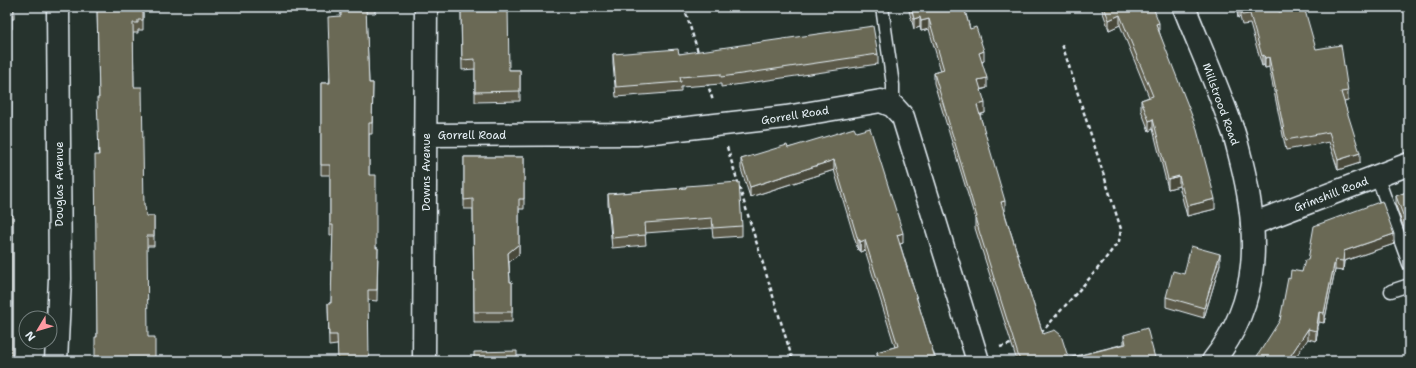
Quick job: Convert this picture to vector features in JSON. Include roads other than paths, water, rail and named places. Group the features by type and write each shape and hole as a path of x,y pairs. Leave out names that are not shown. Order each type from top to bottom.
{"street":[{"name":"Douglas Avenue","path":"56,361 60,279 58,7"},
{"name":"Downs Avenue","path":"424,361 426,7"},
{"name":"Millstrood Road","path":"1184,7 1233,128 1247,186 1252,224 1254,256 1248,294 1236,323 1212,361"},
{"name":"Gorrell Road","path":"426,135 636,134 786,117 881,101 893,106"},
{"path":"893,106 903,117 977,358"},
{"name":"Grimshill Road","path":"1252,224 1409,164"}],"lane":[{"path":"882,7 893,85 893,106"},
{"path":"1377,176 1409,264"},
{"path":"1391,291 1409,285"}]}
